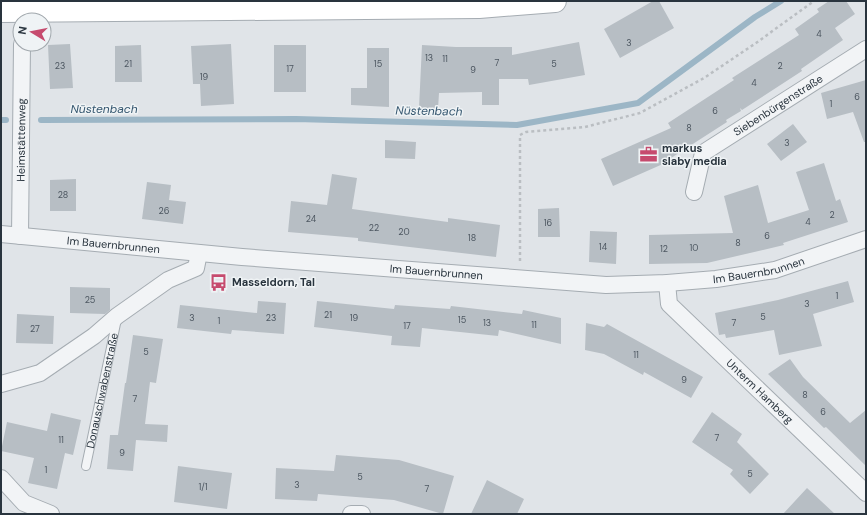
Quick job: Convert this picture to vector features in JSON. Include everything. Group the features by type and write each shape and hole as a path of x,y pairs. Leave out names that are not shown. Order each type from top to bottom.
{"main road":[{"path":"52,15 479,7 555,1"},
{"path":"1,11 12,14"}],"street":[{"name":"Siebenbürgenstraße","path":"694,192 703,153 866,49"},
{"name":"Heimstättenweg","path":"20,236 22,52"},
{"name":"Im Bauernbrunnen","path":"1,234 199,253 606,285 667,283 716,279 775,270 866,239"},
{"name":"Donauschwabenstraße","path":"1,384 40,373 94,336 117,316 168,280 196,268 199,253"},
{"name":"Unterm Hamberg","path":"667,283 669,304 866,493"},
{"path":"1,478 24,503 51,514"},
{"path":"351,514 362,514"}],"lane":[{"name":"Donauschwabenstraße","path":"86,466 117,316"}],"path":[{"path":"520,279 520,135 526,132 585,127 640,113 704,78 814,1"}],"building":[{"path":"653,1 659,1 674,28 620,58 604,29"},
{"path":"829,1 846,1 855,14 835,28 843,40 801,69 802,71 742,110 740,108 741,111 726,120 727,122 671,158 672,160 613,186 601,159 671,128 668,123 734,80 732,78 799,35 795,29 819,12 817,9"},
{"path":"579,42 585,75 529,85 528,79 499,79 499,105 482,105 482,92 439,93 438,109 419,108 422,45 456,47 512,47 512,55"},
{"path":"70,44 73,88 50,89 48,52 52,52 52,45"},
{"path":"231,44 234,104 201,106 200,84 193,84 191,46"},
{"path":"141,45 142,82 115,82 115,46"},
{"path":"274,45 306,45 306,92 274,92"},
{"path":"367,48 389,48 389,107 351,105 351,88 367,88"},
{"path":"866,80 866,142 864,142 853,112 827,119 821,93"},
{"path":"793,124 807,142 781,161 767,144"},
{"path":"385,140 416,142 415,159 385,158"},
{"path":"824,163 836,201 840,199 848,222 783,243 784,245 707,263 649,264 649,235 733,233 724,196 758,185 768,223 809,210 796,172"},
{"path":"332,174 357,178 352,209 448,222 448,218 500,225 496,257 358,241 358,238 288,232 291,201 327,205"},
{"path":"76,179 76,211 50,211 50,180"},
{"path":"147,182 171,185 169,200 186,202 183,224 142,219"},
{"path":"559,208 560,237 538,237 538,209"},
{"path":"590,231 617,232 616,264 589,262"},
{"path":"848,281 854,302 813,314 822,346 779,355 774,330 726,338 725,334 719,335 715,313 778,300"},
{"path":"70,287 110,288 110,310 105,314 70,313"},
{"path":"258,301 286,303 284,334 232,330 231,334 177,328 180,305 257,313"},
{"path":"317,301 394,309 395,305 450,309 451,306 522,314 523,310 561,318 561,344 499,330 498,336 422,328 420,347 391,345 392,336 314,327"},
{"path":"17,314 54,316 53,344 16,343"},
{"path":"586,323 604,327 607,324 703,377 691,398 644,372 643,375 604,354 585,350"},
{"path":"133,335 163,339 156,383 150,382 145,424 168,425 167,442 136,440 133,471 107,469 110,435 118,435"},
{"path":"790,359 803,377 850,423 866,410 866,466 768,374"},
{"path":"712,412 742,434 737,442 769,474 750,494 730,474 733,470 692,442"},
{"path":"51,413 81,420 73,455 65,453 57,489 28,483 34,458 1,451 7,422 47,431"},
{"path":"336,455 399,460 454,476 443,514 394,500 318,494 317,501 275,499 276,468 334,471"},
{"path":"178,466 232,473 227,509 174,502"},
{"path":"487,480 524,499 517,514 471,514"},
{"path":"807,488 835,514 783,514"}],"waterway":[{"name":"Nüstenbach","path":"41,120 296,119 517,125 638,103 755,17 781,1"},
{"name":"Nüstenbach","path":"1,120 6,120"}],"place":[{"name":"markus slaby media","path":"649,154"},
{"name":"Masseldorn, Tal","path":"219,282"}]}
